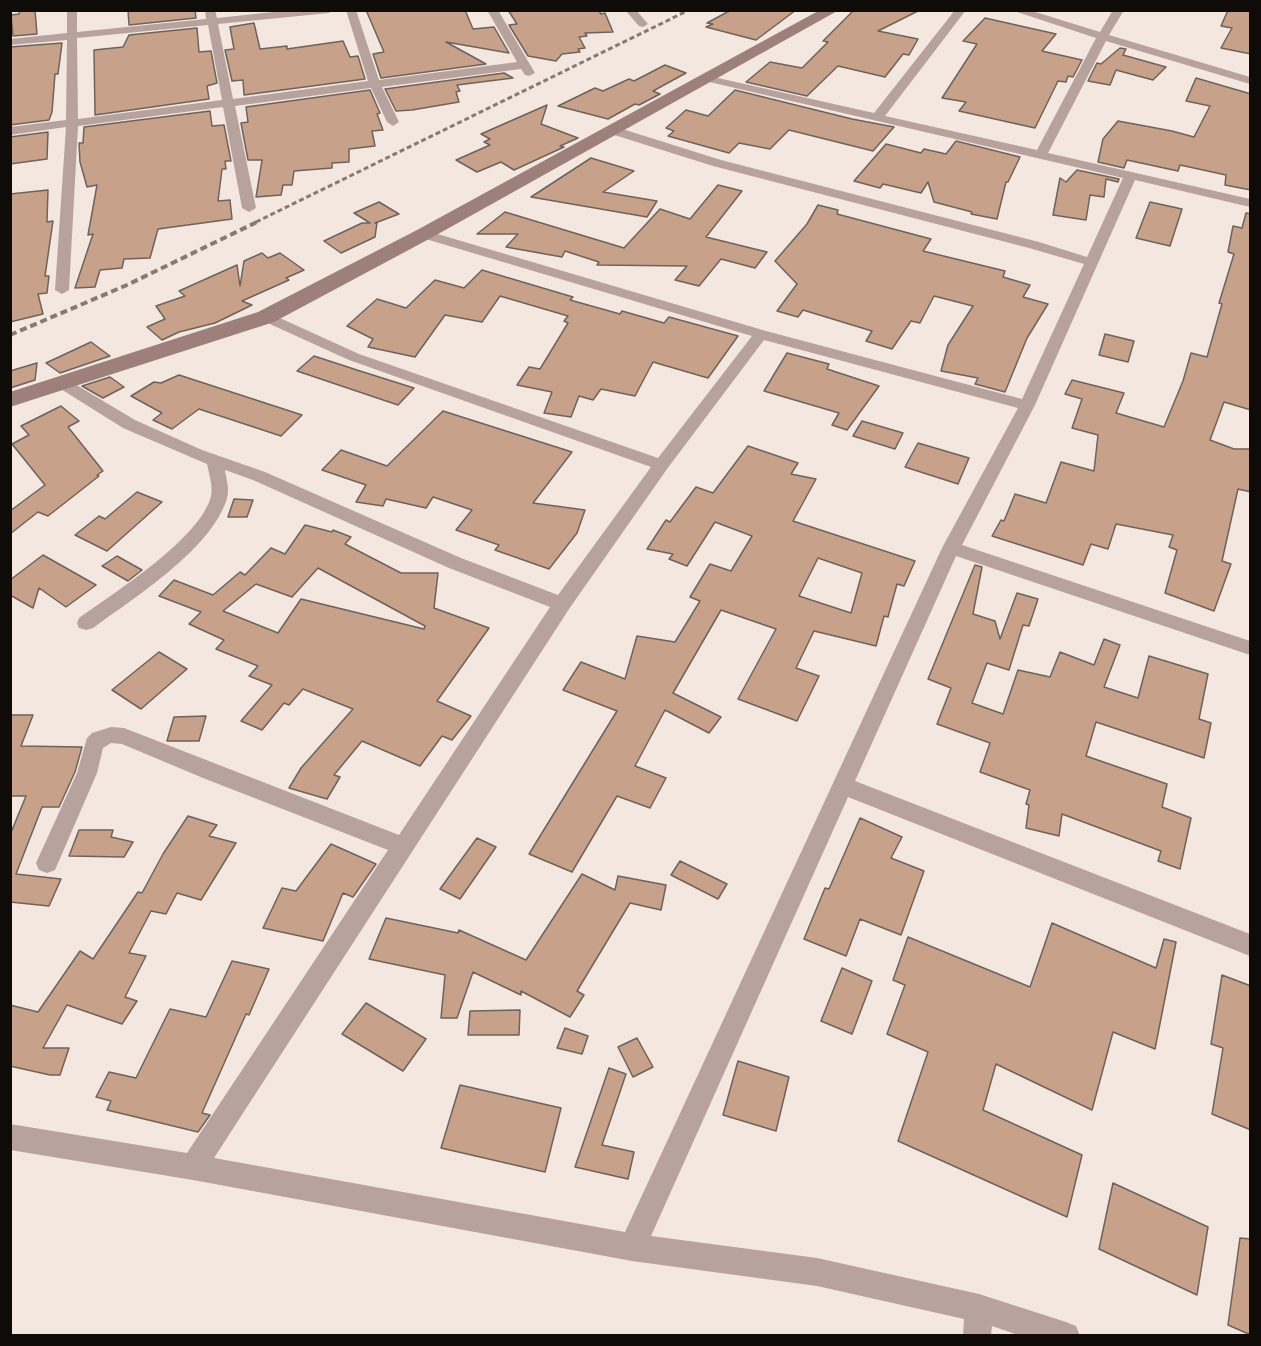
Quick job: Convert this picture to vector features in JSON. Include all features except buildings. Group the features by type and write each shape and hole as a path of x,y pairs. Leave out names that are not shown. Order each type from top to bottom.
{"street":[{"path":"62,290 72,123 70,36 72,10"},
{"path":"10,42 211,16 329,10"},
{"path":"351,10 375,85 393,122"},
{"path":"10,130 375,85 527,70 492,10"},
{"path":"630,10 643,24"},
{"path":"10,399 266,316 424,234 832,10"},
{"path":"876,119 961,10"},
{"path":"1016,10 1251,81"},
{"path":"1041,154 1102,36 1119,10"},
{"path":"211,16 249,208"},
{"path":"709,79 1251,203"},
{"path":"612,130 717,163 1034,245 1090,262"},
{"path":"632,1247 951,548 1028,405 1090,262 1131,175"},
{"path":"424,234 761,334 1028,405"},
{"path":"266,316 354,357 661,465"},
{"path":"193,1167 562,604 661,465 761,334"},
{"path":"62,383 129,424 259,476 455,563 562,604"},
{"path":"86,623 142,582 196,534 214,508 220,494 215,460"},
{"path":"951,548 1251,648"},
{"path":"47,863 87,773 94,744 99,739 111,735 124,736 210,772 403,846"},
{"path":"844,786 1251,945"},
{"path":"10,1137 193,1167 632,1247 817,1272 979,1308 1066,1335"},
{"path":"976,1335 979,1308"}],"railway":[{"path":"256,222 689,10"},
{"path":"10,335 127,285 259,221"}]}
